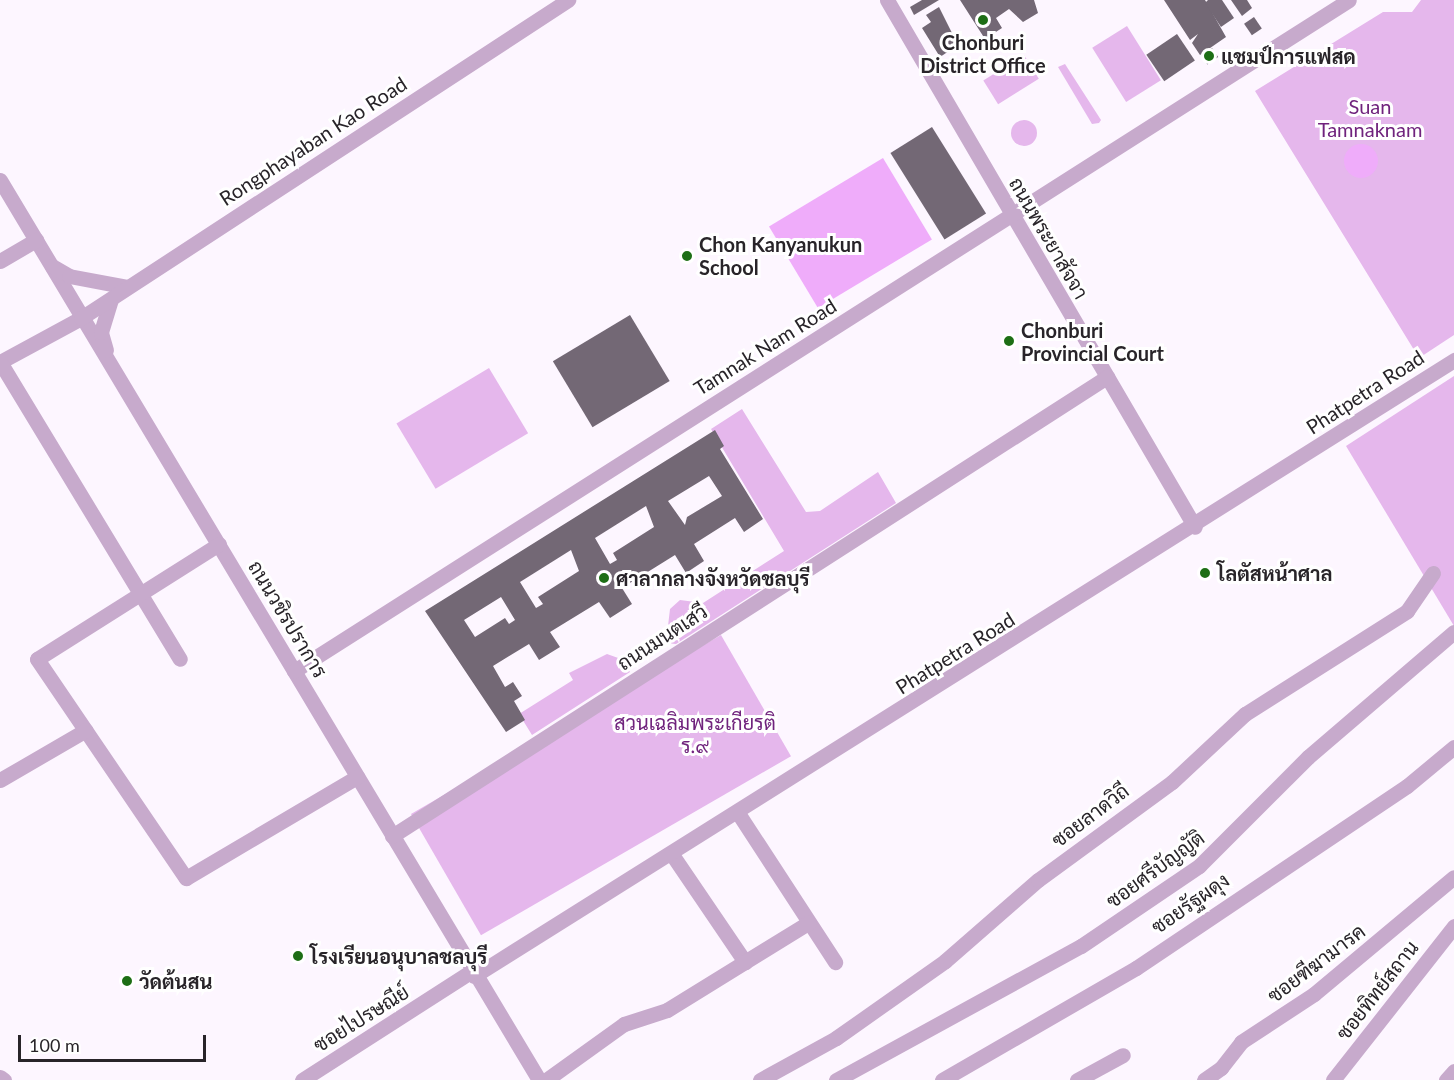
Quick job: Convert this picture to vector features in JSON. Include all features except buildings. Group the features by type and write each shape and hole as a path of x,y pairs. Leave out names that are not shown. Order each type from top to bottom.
{"street":[{"name":"Rongphayaban Kao Road","path":"0,362 81,318 568,0"},
{"name":"ถนนพระยาสัจจา","path":"887,0 1195,527"},
{"name":"Tamnak Nam Road","path":"294,671 1349,0"},
{"name":"ถนนวชิรปราการ","path":"0,180 539,1080"},
{"path":"0,261 36,240"},
{"path":"50,264 69,276 127,287"},
{"path":"111,298 101,332 111,365"},
{"path":"0,362 142,591 180,659"},
{"name":"Phatpetra Road","path":"473,973 738,813 1453,363"},
{"name":"ถนนมนตเสวี","path":"392,836 1107,377"},
{"path":"219,544 37,659 186,878 357,777"},
{"name":"ซอยลาดวิถี","path":"760,1080 836,1038 945,961 1056,867 1172,782 1245,714 1407,611 1433,573"},
{"name":"ซอยศรีบัญญัติ","path":"836,1080 1081,946 1190,873 1308,756 1454,632"},
{"path":"0,780 86,730"},
{"name":"ซอยรัฐผดุง","path":"942,1080 1136,968 1407,786 1454,747"},
{"path":"738,813 835,962"},
{"path":"671,853 745,962"},
{"name":"ซอยฑีฆามารค","path":"1204,1080 1221,1068 1241,1042 1314,993 1419,912 1454,877"},
{"path":"546,1080 624,1024 667,1010 808,923"},
{"name":"ซอยทิทย์สถาน","path":"1333,1080 1454,926"},
{"name":"ซอยไปรษณีย์","path":"302,1080 473,973"},
{"path":"1077,1080 1123,1055"},
{"path":"1446,1080 1454,1071"}],"green space":[{"name":"Suan Tamnaknam","path":"1421,0 1454,0 1454,335 1419,358 1255,91 1383,12 1412,12"},
{"path":"1127,26 1161,80 1126,102 1092,48"},
{"path":"1024,55 1039,79 998,104 983,80"},
{"path":"1065,64 1101,120 1099,123 1092,124 1058,67"},
{"path":"1024,120 1033,124 1037,133 1033,142 1024,146 1015,142 1011,133 1015,124"},
{"path":"489,368 528,433 436,489 396,424"},
{"path":"1454,376 1454,626 1346,446"},
{"path":"742,409 806,512 820,511 878,472 896,503 676,644 666,643 670,609 680,600 703,603 784,551 711,429"},
{"name":"สวนเฉลิมพระเกียรติ ร.๙","path":"721,635 791,756 481,935 411,814"},
{"path":"607,654 621,659 630,672 532,735 519,714 573,680 569,673"}],"shaded area":[{"path":"1361,144 1373,149 1378,161 1373,173 1361,178 1349,173 1344,161 1349,149"},
{"path":"883,158 932,239 818,308 769,227"}],"place":[{"name":"Chonburi District Office","path":"983,20"},
{"name":"แชมป์การแฟสด","path":"1209,56"},
{"name":"Chon Kanyanukun School","path":"687,256"},
{"name":"Chonburi Provincial Court","path":"1009,341"},
{"name":"โลตัสหน้าศาล","path":"1205,573"},
{"name":"ศาลากลางจังหวัดชลบุรี","path":"604,578"},
{"name":"โรงเรียนอนุบาลชลบุรี","path":"298,956"},
{"name":"วัดต้นสน","path":"127,981"}]}
